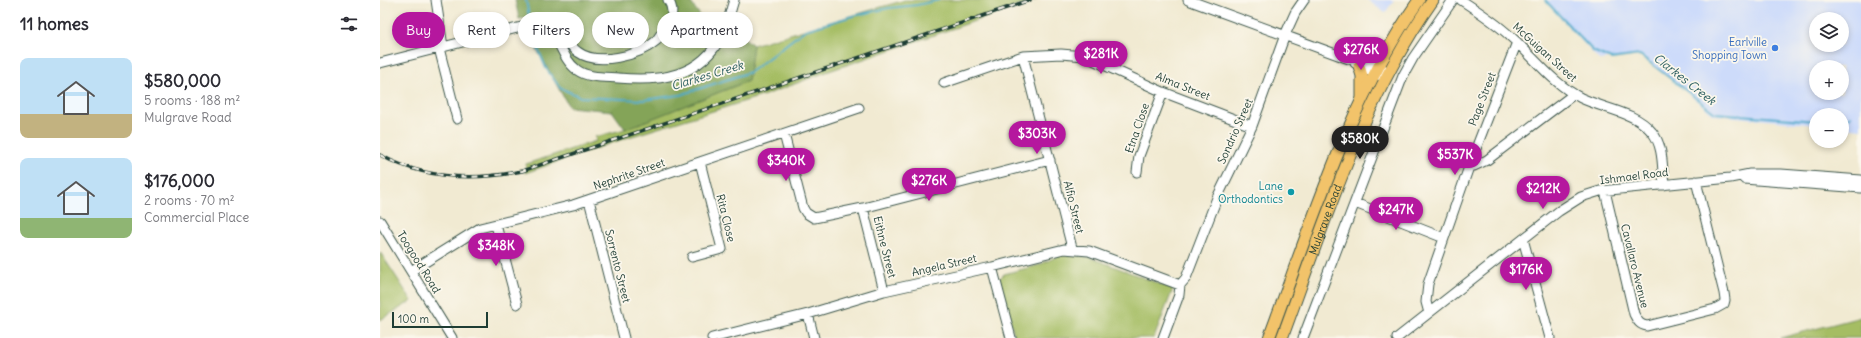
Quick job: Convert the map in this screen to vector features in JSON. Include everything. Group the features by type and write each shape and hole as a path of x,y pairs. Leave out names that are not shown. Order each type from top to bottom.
{"main road":[{"name":"Mulgrave Road","path":"1269,338 1331,170 1362,98 1376,70 1419,0"},
{"name":"Mulgrave Road","path":"1282,338 1357,136 1387,75 1433,0"},
{"path":"1359,66 1362,76 1362,98"}],"street":[{"path":"436,0 437,12"},
{"path":"573,48 588,58 602,60 627,55 647,46 661,35 672,16 672,9 668,0"},
{"path":"559,48 577,70 585,74 642,80 662,79 685,71 708,55 722,35 734,0"},
{"path":"1188,0 1205,3 1349,59 1359,66 1376,70"},
{"name":"Sondrio Street","path":"1163,338 1179,295 1180,285 1186,278 1217,198 1252,126 1285,35 1295,13 1304,0"},
{"name":"Mulgrave Road","path":"1303,338 1403,76 1413,58 1453,0"},
{"name":"McGuigan Street","path":"1461,0 1498,25 1550,75 1574,94 1629,116 1648,126 1656,136 1660,148 1664,185"},
{"path":"445,46 518,28"},
{"name":"Page Street","path":"1429,313 1426,302 1427,290 1470,164 1517,42"},
{"path":"380,63 437,48"},
{"path":"441,48 457,119"},
{"name":"Alma Street","path":"944,83 1023,56 1061,54 1084,56 1162,92 1252,126"},
{"name":"Alfio Street","path":"1023,56 1072,248"},
{"path":"1349,59 1358,59 1387,75"},
{"name":"Etna Close","path":"1137,172 1139,156 1162,92"},
{"path":"1470,164 1474,166 1487,160 1574,94"},
{"name":"Nephrite Street","path":"411,271 480,228 589,200 860,108"},
{"path":"784,134 803,208 810,216 819,218 1050,160"},
{"name":"Rita Close","path":"692,257 722,249 700,162"},
{"name":"Ishmael Road","path":"1396,338 1571,202 1586,195 1605,191 1730,178 1837,181 1861,180"},
{"name":"Cavallaro Avenue","path":"1605,191 1634,314 1642,325 1647,326 1715,308 1724,304 1726,300 1696,181"},
{"name":"Ishmael Road","path":"1837,181 1861,188"},
{"name":"Sorrento Street","path":"589,200 624,338"},
{"path":"1355,204 1444,238"},
{"name":"Eithne Street","path":"863,208 884,291"},
{"name":"Toogood Road","path":"380,221 452,337"},
{"path":"496,225 517,304"},
{"path":"1523,239 1550,338"},
{"name":"Angela Street","path":"716,337 808,314 884,291 1072,248 1089,251 1180,285"},
{"path":"992,267 1011,338"},
{"path":"808,314 814,338"}],"shaded area":[{"path":"1367,0 1394,0 1385,13"},
{"path":"1544,0 1861,0 1861,129 1849,128 1849,108 1809,108 1809,124 1714,115 1642,56 1599,60"}],"green space":[{"path":"515,0 689,0 698,12 657,12 657,48 753,48 748,81 625,129 612,111 569,107 536,48 584,48 584,12 518,12 518,14"},
{"path":"905,0 1036,0 829,71 765,95 629,137 525,173 526,164 596,141 595,137 625,129 748,81 753,45"},
{"path":"380,252 412,301 380,320"},
{"path":"1062,254 1089,257 1173,289 1154,338 1015,338 999,279 1004,274 1039,265"},
{"path":"1861,317 1861,338 1780,338"}],"waterway":[{"name":"Clarkes Creek","path":"526,0 528,12"},
{"name":"Clarkes Creek","path":"538,48 546,68 560,88 581,97 643,100 680,95 750,72 805,30 853,16 889,8 917,5 939,0"},
{"name":"Clarkes Creek","path":"1545,0 1593,51 1611,59 1640,55 1715,113 1809,120"}],"railway":[{"path":"380,155 414,169 450,176 486,176 522,171 1030,0"}],"place":[{"name":"Earlville Shopping Town","path":"1775,48"},
{"name":"Lane Orthodontics","path":"1291,192"}]}
